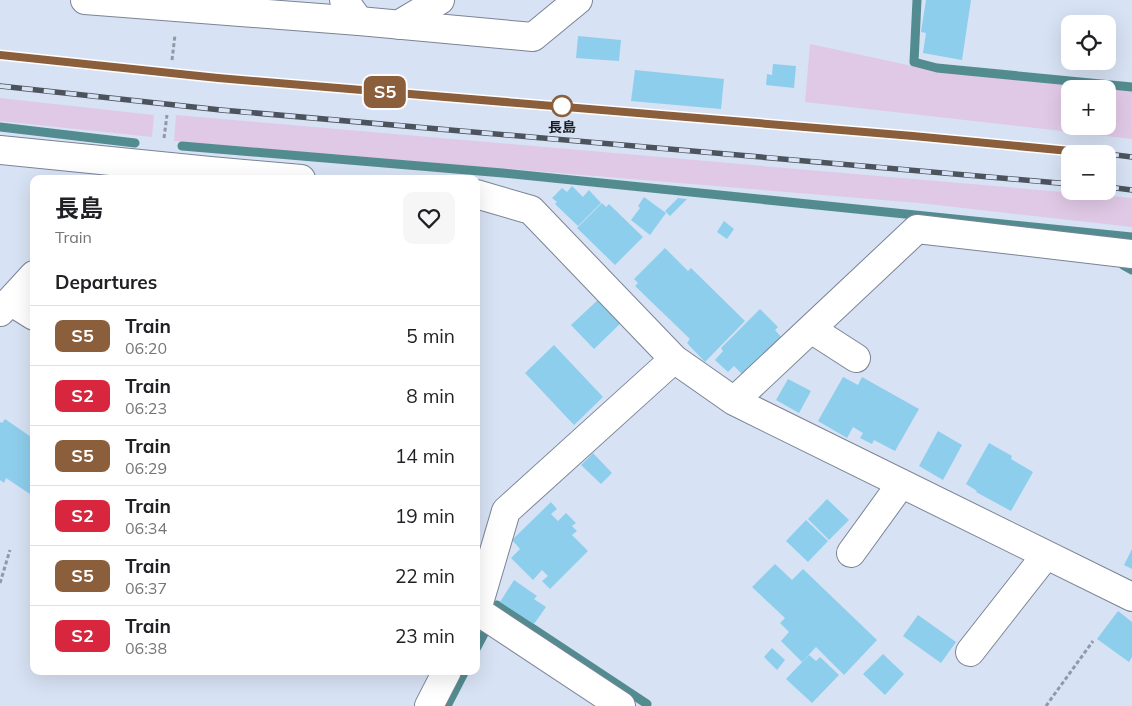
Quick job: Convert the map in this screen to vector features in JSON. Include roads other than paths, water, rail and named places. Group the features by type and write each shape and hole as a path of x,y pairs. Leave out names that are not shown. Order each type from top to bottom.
{"street":[{"path":"85,0 351,11 398,25 533,37 578,0"},
{"path":"398,25 440,0"},
{"path":"0,150 124,171 210,171 256,175"},
{"path":"480,195 531,210 674,359 734,401 1132,597"},
{"path":"734,401 917,229 1132,254"},
{"path":"30,279 5,306 30,315"},
{"path":"811,329 856,358"},
{"path":"480,601 506,511 674,359"},
{"path":"850,554 901,484"},
{"path":"970,652 1046,555"},
{"path":"480,613 621,706"},
{"path":"429,706 445,675"}],"waterway":[{"path":"917,0 914,62 937,68 1132,87"},
{"path":"0,127 135,143"},
{"path":"182,146 503,173 1132,237"},
{"path":"1123,265 1132,270"},
{"path":"497,605 647,704"},
{"path":"480,641 485,632"},
{"path":"447,706 463,675"}],"railway":[{"path":"0,55 218,78 1061,150"},
{"path":"0,86 221,110 1061,183"},
{"path":"1116,155 1132,157"},
{"path":"1116,188 1132,190"}],"train":[{"name":"S5","path":"0,55 218,78 1061,150"}],"place":[{"name":"長島","path":"562,106"}]}
